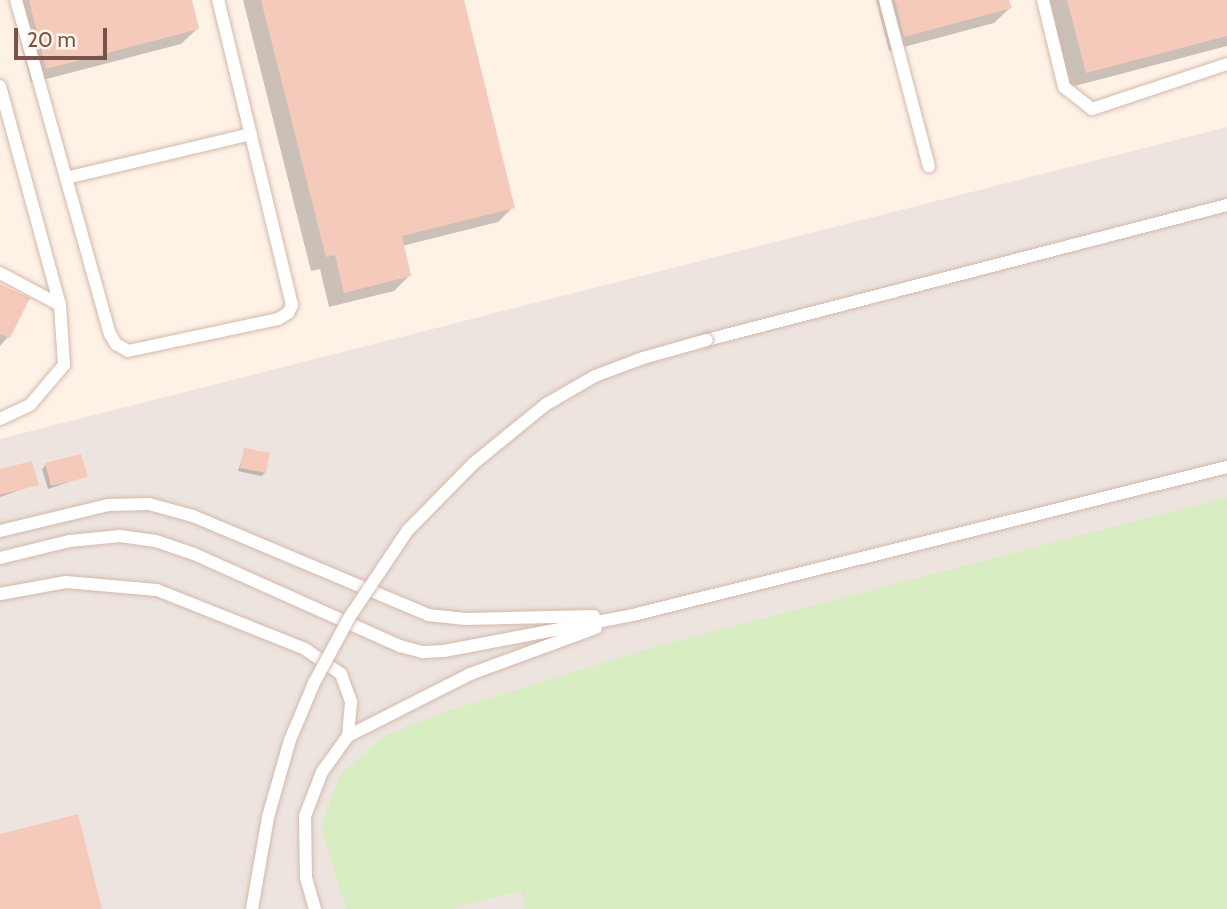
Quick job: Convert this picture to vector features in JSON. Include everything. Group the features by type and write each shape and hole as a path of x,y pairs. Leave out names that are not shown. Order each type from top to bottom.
{"lane":[{"path":"16,0 110,334 116,344 128,351 278,319 288,313 292,305 218,0"},
{"path":"885,0 929,166"},
{"path":"1043,0 1064,87 1092,109 1227,64"},
{"path":"0,86 60,305 64,365 30,405 0,419"},
{"path":"66,178 251,134"},
{"path":"252,909 268,817 290,740 314,683 349,618 408,530 474,463 545,405 596,376 643,358 1227,205"},
{"path":"0,273 60,305"},
{"path":"0,558 70,541 120,536 156,541 194,554 400,646 423,652 444,651 632,615 1227,467"},
{"path":"0,531 107,505 149,504 193,516 428,615 466,619 632,615"},
{"path":"0,594 66,582 157,590 305,649 341,674 352,702 348,736"},
{"path":"315,909 306,878 305,816 322,772 348,736 470,674 632,615"}],"shaded area":[{"path":"1227,127 1227,909 0,909 0,439"}],"green space":[{"path":"1227,497 1227,909 526,909 521,890 453,909 346,909 321,827 339,776 382,737 439,714 654,647"}],"building":[{"path":"29,0 192,0 199,29 46,69"},
{"path":"261,0 464,0 515,208 402,236 411,276 344,293 335,255 326,257"},
{"path":"895,0 1009,0 1012,8 904,37"},
{"path":"1067,0 1227,0 1227,36 1086,73"},
{"path":"0,284 30,298 10,338 0,334"},
{"path":"244,448 270,453 266,473 240,468"},
{"path":"81,454 88,477 51,486 45,463"},
{"path":"32,461 39,485 0,495 0,469"},
{"path":"78,814 102,909 0,909 0,834"}]}
